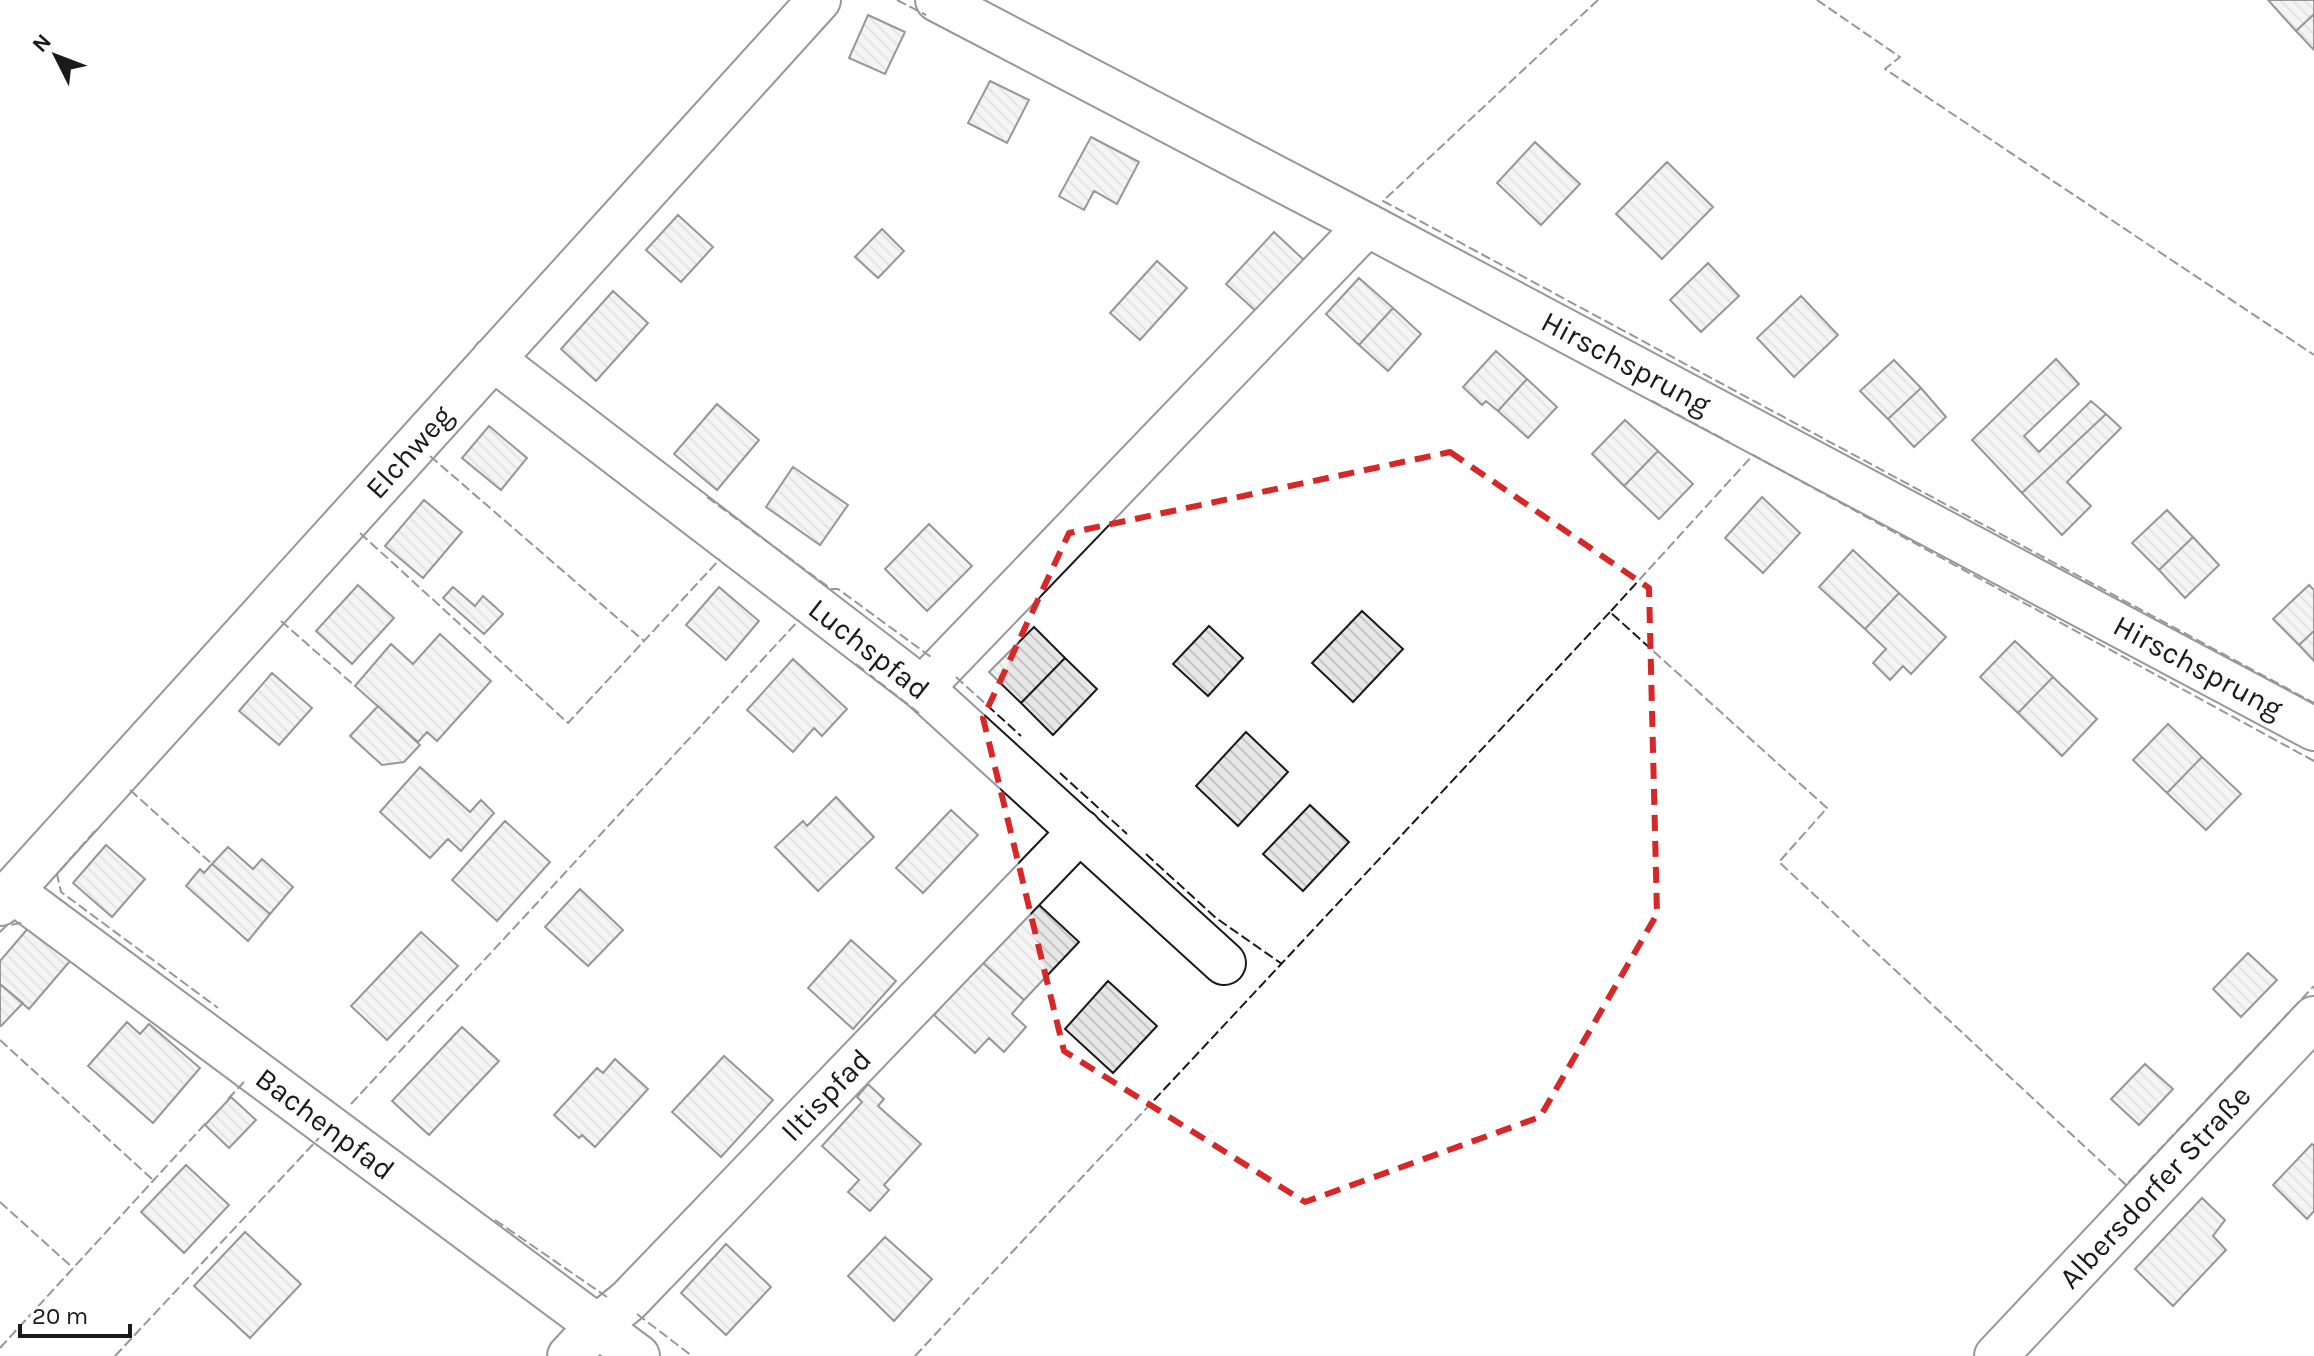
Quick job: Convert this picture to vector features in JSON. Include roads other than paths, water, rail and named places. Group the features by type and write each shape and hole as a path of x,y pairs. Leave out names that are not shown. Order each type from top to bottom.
{"street":[{"name":"Elchweg","path":"6,898 819,0"},
{"name":"Hirschsprung","path":"937,0 2314,729"},
{"path":"922,688 1367,225"},
{"name":"Luchspfad","path":"493,359 922,688 1224,963"},
{"name":"Iltispfad","path":"569,1356 597,1326 628,1301 1080,831"},
{"name":"Bachenpfad","path":"6,898 638,1356"},
{"name":"Albersdorfer Straße","path":"1996,1356 2314,1018"}]}
